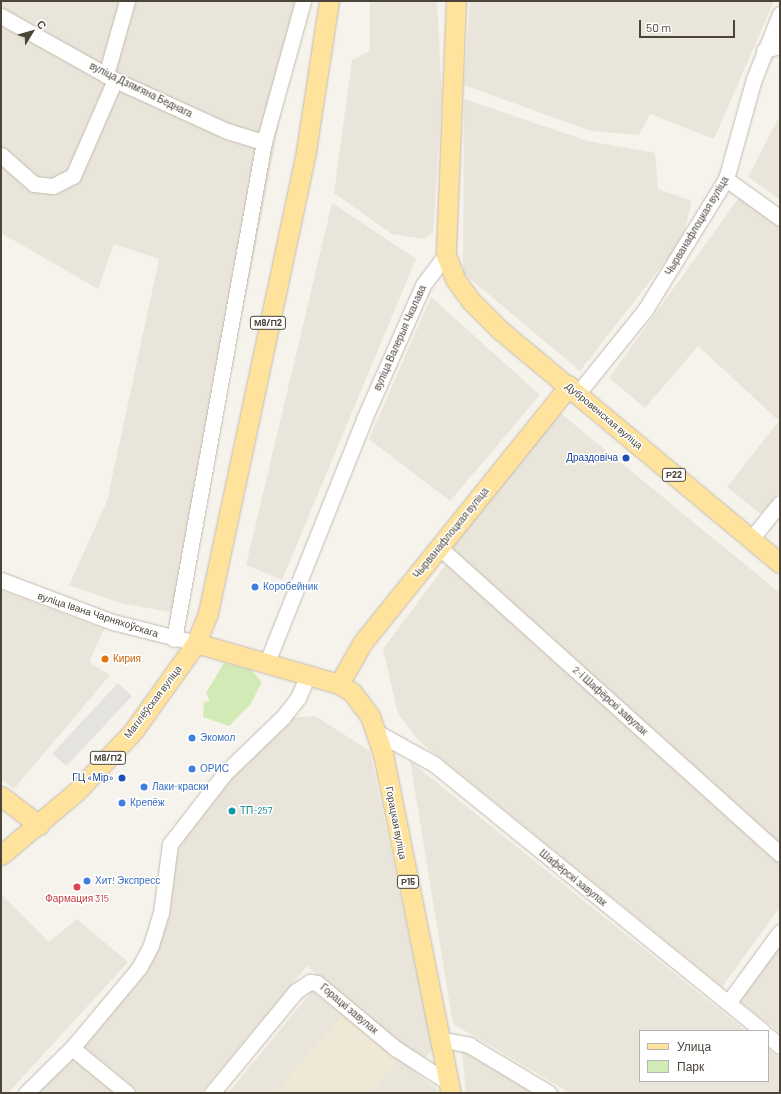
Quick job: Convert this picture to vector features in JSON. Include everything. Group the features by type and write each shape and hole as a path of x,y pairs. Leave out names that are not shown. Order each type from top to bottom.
{"main road":[{"name":"М8/П2","path":"196,643 217,579 239,456 306,151 329,1"},
{"name":"Р22","path":"446,255 456,1"},
{"name":"Дубровенская вуліца","path":"446,255 455,279 471,302 573,390 780,563"},
{"name":"Чырванафлоцкая вуліца","path":"338,684 363,642 439,547 573,390"},
{"name":"Р15","path":"196,643 267,662 338,684"},
{"name":"Магілёўская вуліца","path":"1,855 39,825 77,791 134,730 196,643"},
{"name":"Горацкая вуліца","path":"338,684 362,705 378,733 450,1088"},
{"path":"1,796 39,825"}],"street":[{"path":"1,155 34,184 53,186 73,176 111,77 127,1"},
{"path":"174,639 264,142 303,1"},
{"name":"Чырванафлоцкая вуліца","path":"573,390 645,310 726,179 764,50 780,14"},
{"name":"вуліца Дзямʼяна Беднага","path":"1,16 111,77 227,131 264,142"},
{"path":"764,50 780,46"},
{"path":"726,179 780,218"},
{"name":"вуліца Валерыя Чкалава","path":"267,662 364,419 423,285 446,255"},
{"path":"751,539 780,503"},
{"name":"2-і Шафёрскі завулак","path":"439,547 780,854"},
{"name":"вуліца Івана Чарняхоўскага","path":"1,580 52,602 174,639 196,643"},
{"path":"26,1093 72,1048 139,968 152,945 161,913 170,844 225,773 283,717 298,698 308,674"},
{"name":"Шафёрскі завулак","path":"378,733 434,764 761,1030"},
{"path":"728,1003 780,932"},
{"name":"Горацкі завулак","path":"212,1093 296,991 310,982 317,983 395,1048 450,1088"},
{"path":"769,1037 780,1046"},
{"path":"439,1039 469,1045 549,1093"},
{"path":"72,1048 127,1093"}],"shaded area":[{"path":"1,1 298,1 296,34 251,271 181,598 169,612 120,603 69,585 107,501 159,259 114,244 98,289 1,233"},
{"path":"370,1 437,1 442,95 433,233 424,239 392,234 334,193 352,60 370,51"},
{"path":"470,1 774,1 714,139 650,114 639,135 591,131 464,85"},
{"path":"464,99 588,141 655,153 658,189 692,201 682,240 580,371 463,273"},
{"path":"780,115 780,200 748,177"},
{"path":"740,196 780,224 780,491 761,514 727,487 779,421 698,346 645,408 609,378"},
{"path":"332,203 416,259 282,580 246,565"},
{"path":"431,297 540,395 450,501 369,439"},
{"path":"559,412 780,593 780,848 450,548"},
{"path":"447,563 780,863 780,907 722,987 419,741 398,714 383,649"},
{"path":"1,590 104,629 89,662 110,675 14,789 1,779"},
{"path":"118,683 132,696 66,766 53,753"},
{"path":"315,716 370,751 433,1051 424,1058 391,1037 307,966 201,1093 140,1093 84,1047 159,948 176,855 198,813 291,718"},
{"path":"410,761 745,1030 639,1030 639,1082 769,1082 769,1050 780,1058 780,1093 570,1093 453,1024"},
{"path":"1,894 49,942 77,919 128,962 8,1093 1,1093"},
{"path":"780,940 780,1033 736,999"},
{"path":"312,991 442,1093 228,1093"},
{"path":"342,1015 398,1059 372,1093 275,1093"},
{"path":"473,1051 538,1093 466,1093 462,1052"},
{"path":"71,1056 116,1093 37,1093"}],"green space":[{"path":"224,663 251,670 262,682 250,705 229,726 203,717 204,702 210,701 206,693"}],"place":[{"name":"Драздовіча","path":"626,458"},
{"name":"Коробейник","path":"255,587"},
{"name":"Кирия","path":"105,659"},
{"name":"Экомол","path":"192,738"},
{"name":"ОРИС","path":"192,769"},
{"name":"ГЦ «Мір»","path":"122,778"},
{"name":"Лаки-краски","path":"144,787"},
{"name":"Крепёж","path":"122,803"},
{"name":"ТП-257","path":"232,811"},
{"name":"Хит! Экспресс","path":"87,881"},
{"name":"Фармация 315","path":"77,887"}]}
